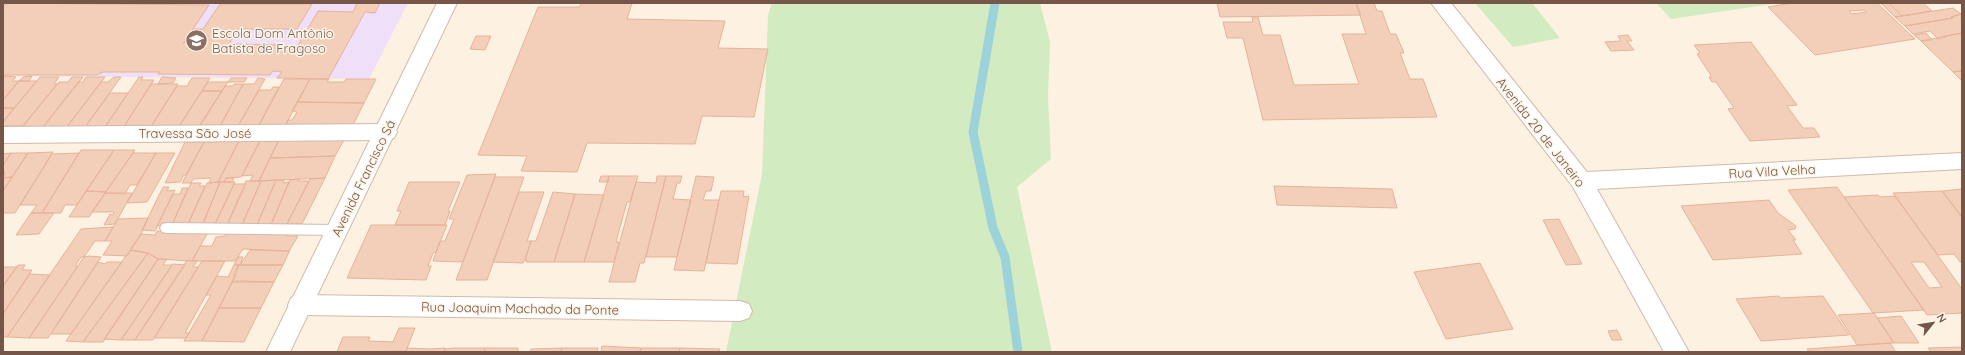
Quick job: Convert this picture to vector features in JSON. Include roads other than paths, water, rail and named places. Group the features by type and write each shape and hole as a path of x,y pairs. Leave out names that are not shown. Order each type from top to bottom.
{"street":[{"name":"Avenida Francisco Sá","path":"278,352 386,132 447,3"},
{"name":"Avenida 20 de Janeiro","path":"1441,3 1581,181 1677,352"},
{"name":"Travessa São José","path":"3,135 386,132"},
{"name":"Rua Vila Velha","path":"1581,181 1962,161"},
{"name":"Rua Joaquim Machado da Ponte","path":"300,305 740,311"}],"lane":[{"path":"166,228 337,230"}],"waterway":[{"path":"995,3 973,132 993,228 1005,257 1018,352"}],"place":[{"name":"Escola Dom Antônio Batista de Fragoso","path":"196,40"}]}
